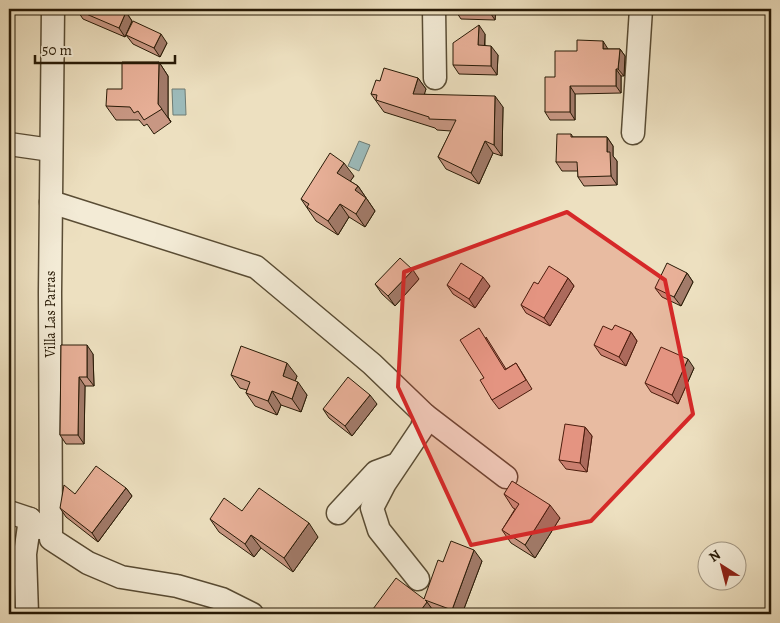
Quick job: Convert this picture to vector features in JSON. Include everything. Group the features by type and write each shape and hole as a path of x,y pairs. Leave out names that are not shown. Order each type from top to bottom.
{"street":[{"name":"Villa Las Parras","path":"51,539 52,9"},
{"path":"434,9 435,78"},
{"path":"633,133 641,9"},
{"path":"9,144 51,150"},
{"path":"51,202 256,267 372,364 425,415 506,477"},
{"path":"418,579 379,530 372,508 385,482 422,428 425,415"},
{"path":"338,513 376,472 399,464"},
{"path":"9,512 30,519 51,539 88,562 121,577 177,586 222,599 252,614"},
{"path":"27,614 25,554 30,519"}],"highlighted area":[{"path":"567,212 665,280 693,414 591,521 471,545 398,387 404,272"}],"water":[{"path":"172,89 185,89 186,115 173,115"},
{"path":"359,141 370,145 359,171 348,166"}],"building":[{"path":"77,9 119,9 126,12 119,28"},
{"path":"489,9 489,11 455,10"},
{"path":"133,21 161,34 154,48 126,35"},
{"path":"479,25 478,45 491,46 491,66 453,65 453,43"},
{"path":"577,40 603,41 603,49 620,49 618,69 616,69 616,86 570,86 570,112 545,112 545,77 555,77 555,51 577,51"},
{"path":"122,62 159,62 158,104 162,109 144,120 138,111 134,113 130,107 106,106 107,89 122,89"},
{"path":"384,68 418,78 413,94 495,96 494,145 485,141 471,173 438,157 456,120 429,119 429,117 376,100 377,95 371,94 376,80 380,81"},
{"path":"557,134 571,134 571,137 607,137 607,152 610,152 611,176 578,177 577,162 556,162"},
{"path":"330,153 344,163 337,173 358,186 355,190 366,198 356,214 340,204 328,221 307,207 309,204 301,199"},
{"path":"400,258 413,270 388,296 375,284"},
{"path":"461,263 483,277 469,299 447,285"},
{"path":"667,263 687,273 674,297 655,288"},
{"path":"549,266 568,278 544,318 521,305 534,282 538,284"},
{"path":"615,325 631,332 619,357 594,345 603,326 612,330"},
{"path":"479,328 505,370 516,363 526,380 492,400 480,380 484,378 460,340"},
{"path":"61,345 87,345 87,377 79,377 78,435 60,435"},
{"path":"241,346 287,363 283,376 298,382 292,399 272,391 268,401 246,393 250,382 231,375"},
{"path":"661,347 688,359 672,395 645,383"},
{"path":"348,377 370,395 345,426 323,409"},
{"path":"565,424 585,427 580,463 559,460"},
{"path":"96,466 126,488 92,533 60,508 64,485 75,494"},
{"path":"512,481 550,505 525,545 502,530 519,504 504,494"},
{"path":"259,488 309,523 284,558 251,535 245,544 210,519 224,498 242,511"},
{"path":"451,541 474,550 452,610 425,600 427,602 418,614 363,614 373,609 396,578 424,599 438,560 443,562"}]}
